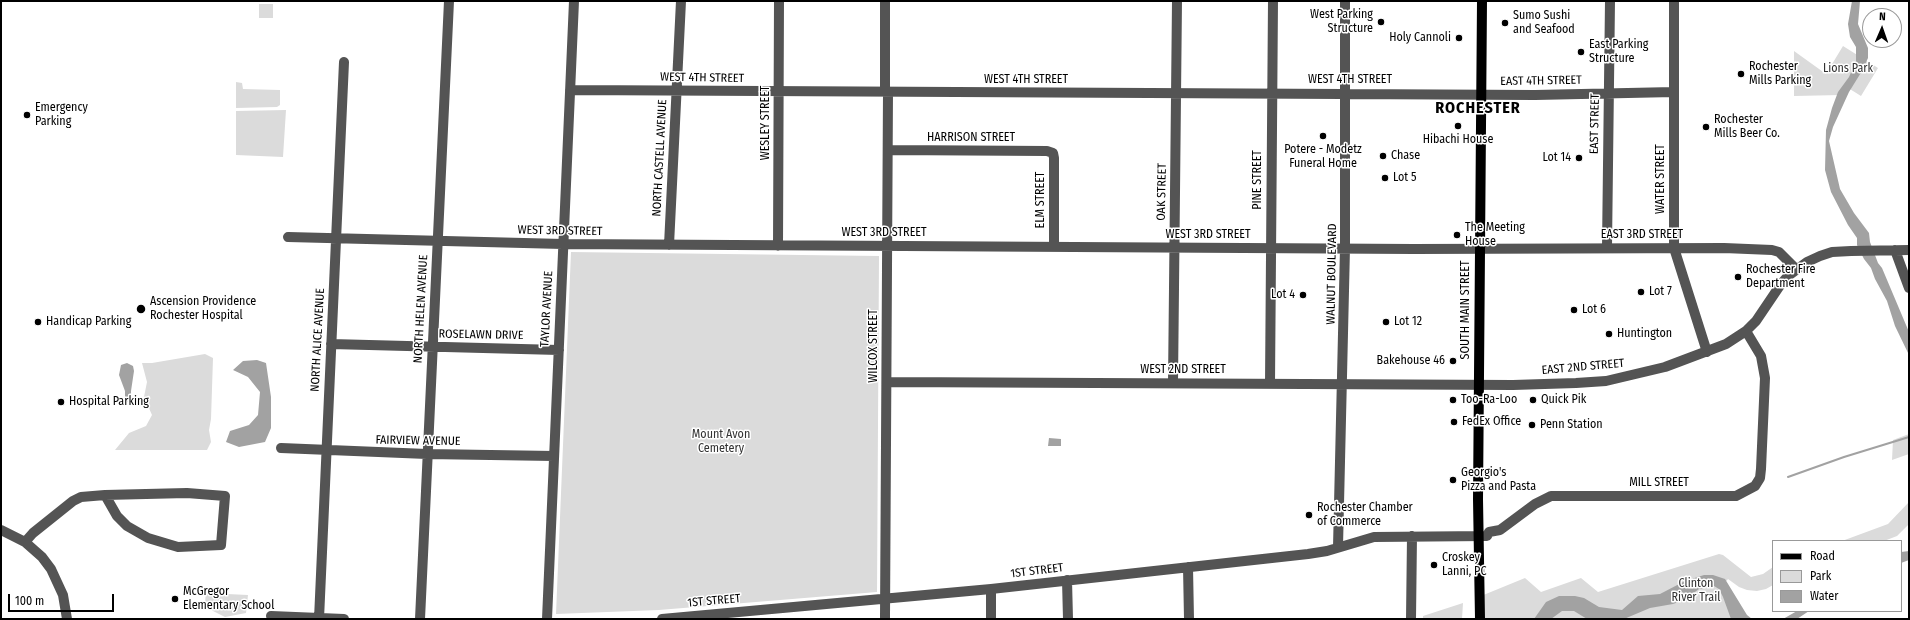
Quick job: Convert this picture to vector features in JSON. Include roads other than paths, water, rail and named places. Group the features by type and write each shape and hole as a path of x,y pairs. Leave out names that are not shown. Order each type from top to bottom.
{"main road":[{"name":"SOUTH MAIN STREET","path":"1480,619 1478,525 1482,1"}],"street":[{"name":"NORTH HELEN AVENUE","path":"420,619 449,1"},
{"name":"TAYLOR AVENUE","path":"547,619 574,1"},
{"name":"NORTH CASTELL AVENUE","path":"669,244 682,1"},
{"name":"WESLEY STREET","path":"778,246 779,1"},
{"name":"WILCOX STREET","path":"885,1 888,150 885,619"},
{"name":"OAK STREET","path":"1173,383 1177,1"},
{"name":"PINE STREET","path":"1270,384 1273,1"},
{"name":"WALNUT BOULEVARD","path":"1338,547 1345,248 1345,1"},
{"name":"EAST STREET","path":"1607,247 1610,1"},
{"name":"WATER STREET","path":"1674,1 1674,248 1707,352"},
{"name":"NORTH ALICE AVENUE","path":"318,619 344,62"},
{"name":"WEST 4TH STREET","path":"570,90 1481,94"},
{"name":"EAST 4TH STREET","path":"1481,94 1674,92"},
{"name":"HARRISON STREET","path":"888,150 1052,152"},
{"name":"ELM STREET","path":"1052,152 1054,158 1054,247"},
{"name":"WEST 3RD STREET","path":"288,237 437,242 778,246 1480,248"},
{"name":"EAST 3RD STREET","path":"1480,248 1607,247 1772,250 1784,255 1796,269"},
{"path":"1895,250 1909,288"},
{"name":"EAST 2ND STREET","path":"1479,385 1565,384 1606,380 1654,371 1726,344 1746,331 1762,313 1781,284 1796,269 1813,259 1832,252 1909,250"},
{"name":"MILL STREET","path":"1412,536 1487,536 1489,532 1500,530 1535,504 1551,496 1728,497 1750,490 1758,482 1761,469 1765,378 1761,356 1746,331"},
{"name":"ROSELAWN DRIVE","path":"331,344 432,348 558,350"},
{"name":"WEST 2ND STREET","path":"887,382 1479,385"},
{"name":"FAIRVIEW AVENUE","path":"282,448 427,454 554,456"},
{"path":"25,542 33,533 73,501 81,497 104,495 188,493 225,496 221,545 178,547 148,538 127,526 114,512 104,495"},
{"path":"1,530 25,542 42,557 52,569 63,596 67,619"},
{"path":"1412,536 1412,619"},
{"name":"1ST STREET","path":"662,619 756,614 1308,554 1374,537 1412,536"},
{"path":"1188,567 1189,619"},
{"path":"1067,580 1068,619"},
{"path":"991,589 991,619"},
{"path":"271,616 344,619"}],"water":[{"path":"1852,1 1860,1 1858,24 1862,34 1862,48 1868,48 1868,58 1849,92 1833,127 1829,141 1840,189 1854,213 1869,233 1870,242 1878,263 1882,268 1909,332 1909,355 1895,326 1887,301 1871,268 1864,259 1857,245 1857,238 1848,225 1831,192 1825,170 1826,130 1832,108 1838,92 1849,77 1856,61 1856,47 1850,37 1848,24"},
{"path":"257,360 266,363 271,397 271,428 265,442 239,447 226,442 230,431 249,425 258,415 260,392 248,377 233,370 243,361"},
{"path":"127,363 133,366 134,371 131,402 125,402 125,391 119,375 121,365"},
{"path":"1049,438 1061,439 1061,446 1048,446"},
{"path":"1909,551 1909,560 1902,563 1902,552"},
{"path":"1704,575 1713,575 1725,579 1747,615 1752,619 1731,619 1719,589 1714,586 1699,589 1684,600 1673,604 1650,608 1624,619 1587,619 1574,611 1562,611 1551,619 1534,619 1546,602 1559,596 1575,596 1584,598 1599,607 1622,610 1638,596 1660,594 1685,581"},
{"path":"1795,612 1808,612 1797,619 1783,619"}],"waterway":[{"path":"1788,477 1844,457 1909,437"}],"place":[{"name":"West Parking Structure","path":"1381,22"},
{"name":"Sumo Sushi and Seafood","path":"1505,23"},
{"name":"Holy Cannoli","path":"1459,38"},
{"name":"East Parking Structure","path":"1581,52"},
{"name":"Rochester Mills Parking","path":"1741,74"},
{"name":"Emergency Parking","path":"27,115"},
{"name":"Hibachi House","path":"1458,126"},
{"name":"Rochester Mills Beer Co.","path":"1706,127"},
{"name":"Potere - Modetz Funeral Home","path":"1323,136"},
{"name":"Chase","path":"1383,156"},
{"name":"Lot 14","path":"1579,158"},
{"name":"Lot 5","path":"1385,178"},
{"name":"The Meeting House","path":"1457,235"},
{"name":"Rochester Fire Department","path":"1738,277"},
{"name":"Lot 7","path":"1641,292"},
{"name":"Lot 4","path":"1303,295"},
{"name":"Ascension Providence Rochester Hospital","path":"141,309"},
{"name":"Lot 6","path":"1574,310"},
{"name":"Handicap Parking","path":"38,322"},
{"name":"Lot 12","path":"1386,322"},
{"name":"Huntington","path":"1609,334"},
{"name":"Bakehouse 46","path":"1453,361"},
{"name":"Too-Ra-Loo","path":"1453,400"},
{"name":"Quick Pik","path":"1533,400"},
{"name":"Hospital Parking","path":"61,402"},
{"name":"FedEx Office","path":"1454,422"},
{"name":"Penn Station","path":"1532,425"},
{"name":"Georgio's Pizza and Pasta","path":"1453,480"},
{"name":"Rochester Chamber of Commerce","path":"1309,515"},
{"name":"Croskey Lanni, PC","path":"1434,565"},
{"name":"McGregor Elementary School","path":"175,599"}],"district":[{"name":"ROCHESTER","path":"1478,109"}],"park label":[{"name":"Lions Park","path":"1848,69"},
{"name":"Mount Avon Cemetery","path":"721,442"},
{"name":"Clinton River Trail","path":"1696,591"}]}
